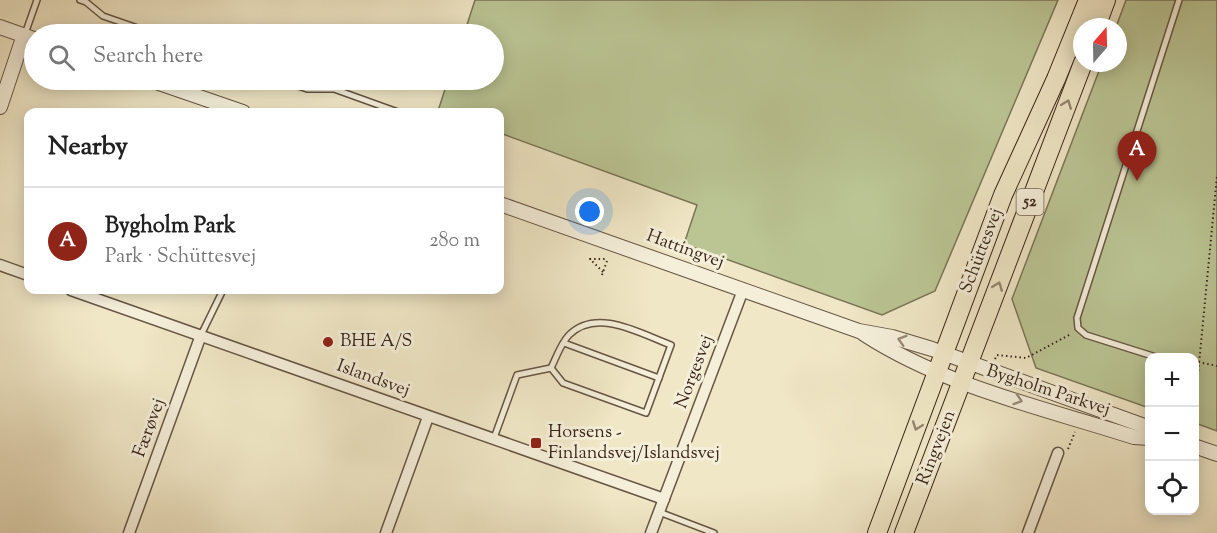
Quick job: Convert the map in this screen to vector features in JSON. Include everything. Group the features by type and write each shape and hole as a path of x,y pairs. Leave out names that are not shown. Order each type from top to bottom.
{"main road":[{"name":"Schüttesvej","path":"937,372 1003,195 1056,79 1088,0"},
{"path":"1099,18 1106,0"},
{"name":"Schüttesvej","path":"969,362 1080,72"},
{"name":"Ringvejen","path":"904,533 969,362"},
{"name":"Ringvejen","path":"877,533 937,372"}],"street":[{"path":"0,27 24,35"},
{"path":"0,107 24,49"},
{"path":"179,90 231,108"},
{"name":"Hattingvej","path":"504,205 859,331 892,337 944,353"},
{"path":"0,265 24,274"},
{"name":"Norgesvej","path":"651,533 743,290"},
{"name":"Islandsvej","path":"83,294 664,500"},
{"name":"Hattingvej","path":"859,331 881,345 937,372"},
{"name":"Færøvej","path":"129,533 201,335"},
{"name":"Bygholm Parkvej","path":"944,353 1145,427"},
{"name":"Bygholm Parkvej","path":"937,372 1080,420 1134,437 1145,438"},
{"path":"386,533 428,417"},
{"path":"1199,449 1217,454"},
{"path":"1028,533 1058,453"}],"lane":[{"path":"32,24 37,0"},
{"path":"80,0 103,16 126,24"},
{"path":"1146,353 1086,335 1078,328 1077,318 1179,0"},
{"path":"337,90 387,108"},
{"path":"201,335 221,294"},
{"path":"494,440 517,375 551,368 569,335 586,324 606,322 671,345 646,413 563,383 551,368"},
{"path":"564,344 659,378"},
{"path":"659,512 714,533"}],"path":[{"path":"1195,407 1217,176"},
{"path":"590,259 607,259 602,273 596,265 590,259"},
{"path":"990,370 997,356 1026,358 1047,349 1078,328"},
{"path":"1200,362 1217,366"},
{"path":"1058,453 1068,451 1080,420"}],"green space":[{"path":"475,0 1058,0 935,291 882,315 684,244 697,205 504,134 504,108 439,108 445,90 504,90 504,24 467,24"},
{"path":"1126,0 1217,0 1217,431 1199,424 1199,353 1145,353 1145,407 1036,368 1012,299 1099,72 1127,72 1127,18 1119,18"}],"place":[{"name":"Bygholm Park","path":"1137,181"},
{"name":"BHE A/S","path":"328,342"},
{"name":"Horsens - Finlandsvej/Islandsvej","path":"536,443"}]}
